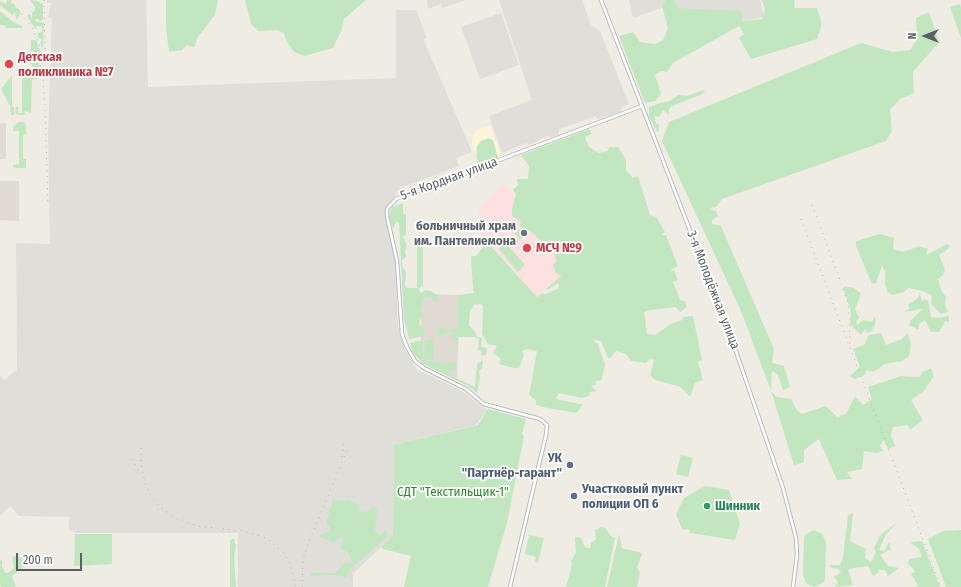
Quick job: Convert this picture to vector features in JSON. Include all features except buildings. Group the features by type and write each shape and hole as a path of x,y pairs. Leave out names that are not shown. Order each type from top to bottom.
{"main road":[{"name":"3-я Молодёжная улица","path":"601,0 730,334 783,488 796,538 794,587"},
{"name":"5-я Кордная улица","path":"510,587 546,436 547,425 540,419 484,404 466,389 424,368 415,361 402,334 397,261 387,216 387,209 396,199 642,106"}],"shaded area":[{"path":"47,0 146,0 148,87 396,78 396,10 416,10 427,38 424,39 425,43 472,152 456,158 459,166 400,188 386,208 385,215 395,256 398,326 405,349 417,370 457,388 487,410 476,425 394,445 393,535 353,574 353,587 238,587 238,533 76,533 69,530 69,517 19,516 10,506 0,516 0,376 4,380 17,370 16,243 50,244 48,134 52,18 48,18 51,3 47,3"},
{"path":"427,0 466,0 442,8 441,4 428,9"},
{"path":"499,0 582,0 591,25 600,31 629,104 621,107 622,111 597,119 596,116 560,129 558,135 550,137 547,136 529,145 526,143 502,153 489,116 532,100"},
{"path":"629,0 760,0 764,17 744,21 743,18 729,15 677,8 677,10 662,8 633,18"},
{"path":"501,13 519,65 480,79 461,27"},
{"path":"0,123 6,123 6,159 0,159"},
{"path":"490,125 501,154 504,157 480,167 472,145 472,136 477,130"},
{"path":"0,181 19,181 19,221 0,220"},
{"name":"МСЧ №9","path":"504,184 575,264 537,297 480,232 479,207"},
{"path":"422,294 460,295 457,379 420,360"}],"green space":[{"path":"7,0 21,12 17,20 15,12 12,15 0,5 0,1 6,4"},
{"path":"30,0 43,4 43,19 40,22 38,19 35,19 37,22 44,23 43,49 40,43 42,39 39,39 37,33 42,32 42,27 38,26 35,29 27,16 30,14 32,18 32,13 35,10 35,7"},
{"path":"166,0 218,0 215,15 197,38 195,47 187,45 182,50 169,52 166,27"},
{"path":"245,0 366,0 344,19 342,29 333,48 304,56 294,52 286,40 284,33 276,30 258,31 251,24"},
{"path":"666,0 674,0 678,8 741,11 743,21 762,19 765,9 762,0 794,0 795,8 817,8 822,24 817,39 751,59 739,38 744,34 739,26 673,63 667,72 661,71 655,75 661,94 655,101 645,103 619,36 633,32 640,42 655,44 663,40 668,29 662,6"},
{"path":"960,4 961,8 961,38 950,7"},
{"path":"0,11 15,23 22,26 22,32 21,28 7,28 0,25"},
{"path":"929,12 939,42 913,72 914,93 900,99 890,110 892,131 886,141 722,199 716,207 709,209 716,211 718,216 712,220 712,224 721,226 774,349 772,363 784,366 790,387 783,390 778,375 772,371 771,391 741,311 662,141 669,122 861,43 893,52 910,50 917,39 916,18"},
{"path":"31,40 36,40 40,50 42,60 38,62 39,65 41,65 42,77 32,80 31,113 25,111 25,115 18,115 15,113 16,107 18,107 18,114 22,113 22,78 33,75 36,71 30,63"},
{"path":"12,75 12,107 14,107 14,115 11,115 10,106 1,89"},
{"path":"703,90 705,92 700,95 672,106 669,109 669,115 663,110 659,117 654,116 656,123 659,125 659,131 657,132 649,116 649,107 670,101 678,95 688,96"},
{"path":"18,122 24,122 26,125 26,134 23,135 23,159 26,159 26,168 13,168 13,165 19,164 19,131 13,131 13,127"},
{"path":"589,129 592,134 585,137 589,147 599,153 608,151 609,147 618,147 626,160 626,170 633,178 638,176 650,215 656,217 665,232 662,234 666,235 678,266 669,271 674,270 678,280 673,282 680,300 685,301 687,307 680,312 676,307 644,312 647,334 655,335 671,324 682,320 683,317 693,316 702,360 698,362 703,380 695,383 691,395 689,396 681,387 655,380 650,375 654,360 650,359 646,363 631,361 626,354 616,351 610,358 608,358 601,341 593,340 598,344 605,365 602,380 595,381 597,384 591,386 597,391 590,392 589,396 582,398 559,393 556,399 583,404 577,413 536,405 536,400 529,395 537,351 527,349 522,351 524,354 519,368 499,364 501,359 493,353 497,346 488,344 482,334 483,306 480,304 474,305 470,311 469,325 477,337 482,338 481,347 487,348 486,355 481,356 482,352 478,350 479,339 473,337 458,337 456,368 449,370 448,374 475,387 477,364 483,360 482,368 479,371 480,377 477,393 468,386 423,364 413,353 410,343 423,340 422,360 445,364 456,362 457,341 452,339 453,333 449,331 447,334 440,336 436,333 439,328 458,329 458,295 474,293 471,256 476,256 487,242 537,297 542,293 546,294 559,288 558,283 549,289 546,289 561,276 555,272 553,265 557,261 554,254 559,254 558,250 546,245 540,250 532,248 542,242 529,230 521,234 523,238 519,239 515,233 522,227 519,225 521,222 512,216 516,194 513,190 518,185 517,179 528,179 529,166 521,155"},
{"path":"488,138 493,140 498,161 480,167 476,156 477,146 481,141"},
{"path":"403,203 403,214 406,214 406,235 403,237 407,245 405,251 406,257 402,260 402,266 406,272 405,285 407,288 417,288 417,245 419,244 420,238 423,238 423,286 419,288 419,291 422,293 425,290 431,291 438,295 437,302 433,302 432,297 426,297 423,299 421,312 425,317 421,318 419,324 424,328 424,336 409,339 404,319 399,223 396,221 393,229 389,216 392,207"},
{"path":"880,234 894,238 893,249 904,252 919,246 928,249 926,255 947,244 950,246 939,255 945,270 943,275 938,279 941,290 946,297 945,305 948,312 941,314 931,304 932,295 919,290 908,288 904,292 893,295 888,293 885,284 885,272 882,266 876,283 872,284 856,246 856,241"},
{"path":"505,242 525,265 518,272 499,249"},
{"path":"845,286 854,288 861,294 855,309 859,318 856,321 857,325 863,320 872,322 875,316 876,322 872,331 867,333 866,330 863,331 861,335 850,324 851,311 843,288"},
{"path":"920,293 922,301 925,299 928,301 931,317 938,318 949,316 949,322 945,321 939,332 931,332 925,320 919,324 919,330 909,325 911,320 923,309 904,312 910,308 908,305 918,298"},
{"path":"881,333 886,345 902,339 908,333 911,344 909,356 902,361 885,364 873,372 867,370 864,375 855,379 851,377 851,375 860,367 853,349 864,345 869,335"},
{"path":"425,340 434,340 433,360 424,360"},
{"path":"931,368 934,376 924,391 911,400 923,420 910,430 907,425 893,427 891,435 895,446 888,449 884,440 880,446 884,451 876,453 864,451 862,469 847,472 852,479 837,480 819,439 804,450 804,462 794,465 771,391 777,397 791,399 796,409 802,414 826,406 837,417 846,414 855,396 863,405 872,399 868,387 901,376 919,377 923,372"},
{"name":"СДТ \"Текстильщик-1\"","path":"488,409 526,419 522,434 524,436 507,523 488,587 404,587 411,556 383,549 381,547 393,535 394,445 478,425"},
{"path":"681,455 693,458 688,477 676,474"},
{"name":"Шинник","path":"705,486 729,490 740,524 735,540 690,533 690,530 682,529 676,514 684,498"},
{"path":"333,499 341,501 349,500 359,506 361,513 370,510 373,506 377,508 375,531 380,535 386,530 388,536 350,569 347,577 344,579 343,576 332,575 311,576 311,573 336,573 344,563 350,564 353,562 348,553 340,547 343,541 343,535 333,542 319,536 330,531 330,527 326,523"},
{"path":"853,513 850,541 866,549 865,558 871,562 876,552 874,548 881,534 897,523 886,534 879,550 884,551 889,542 891,549 880,555 888,566 899,568 888,576 885,570 878,570 878,573 873,576 868,566 853,568 848,570 853,585 835,587 838,582 834,577 841,572 838,569 830,567 830,565 840,565 843,558 848,515"},
{"path":"601,527 605,528 611,536 615,538 605,587 566,587 572,565 571,561 576,553 575,537 582,538 582,542 586,548 590,548 591,543 596,539 595,530"},
{"path":"814,530 822,534 826,542 825,580 823,583 814,587 806,583 803,575 804,537 806,534"},
{"path":"961,530 961,587 946,587 928,539 943,531"},
{"path":"75,534 112,534 112,564 74,566"},
{"path":"619,534 622,548 642,553 637,568 640,572 637,587 607,587"},
{"path":"529,535 544,538 538,563 535,562 536,557 525,554"},
{"path":"234,539 236,546 234,557 236,587 230,587 230,541"},
{"path":"922,541 940,587 915,587 918,585 911,574 915,572 908,564 909,559 922,557 919,549 910,542"},
{"path":"12,557 22,558 24,566 12,576 16,587 2,587 0,585 0,560 2,561 2,567 6,573 8,573 14,568"}],"railway":[{"path":"10,0 32,27 41,49 45,105 48,205"},
{"path":"44,0 45,53"},
{"path":"812,205 847,299 849,310 850,345"},
{"path":"801,219 941,587"},
{"path":"342,457 344,443"},
{"path":"141,448 141,464 145,483 153,499 160,507 177,519 197,526 243,531 266,538 282,551 290,563 296,587"},
{"path":"302,587 303,561 306,549 347,450"},
{"path":"132,459 140,474"}],"place":[{"name":"Детская поликлиника №7","path":"9,64"},
{"name":"больничный храм им. Пантелиемона","path":"524,233"},
{"name":"МСЧ №9","path":"527,248"},
{"name":"УК \"Партнёр-гарант\"","path":"570,465"},
{"name":"Участковый пункт полиции ОП 6","path":"574,496"},
{"name":"Шинник","path":"707,506"}]}
